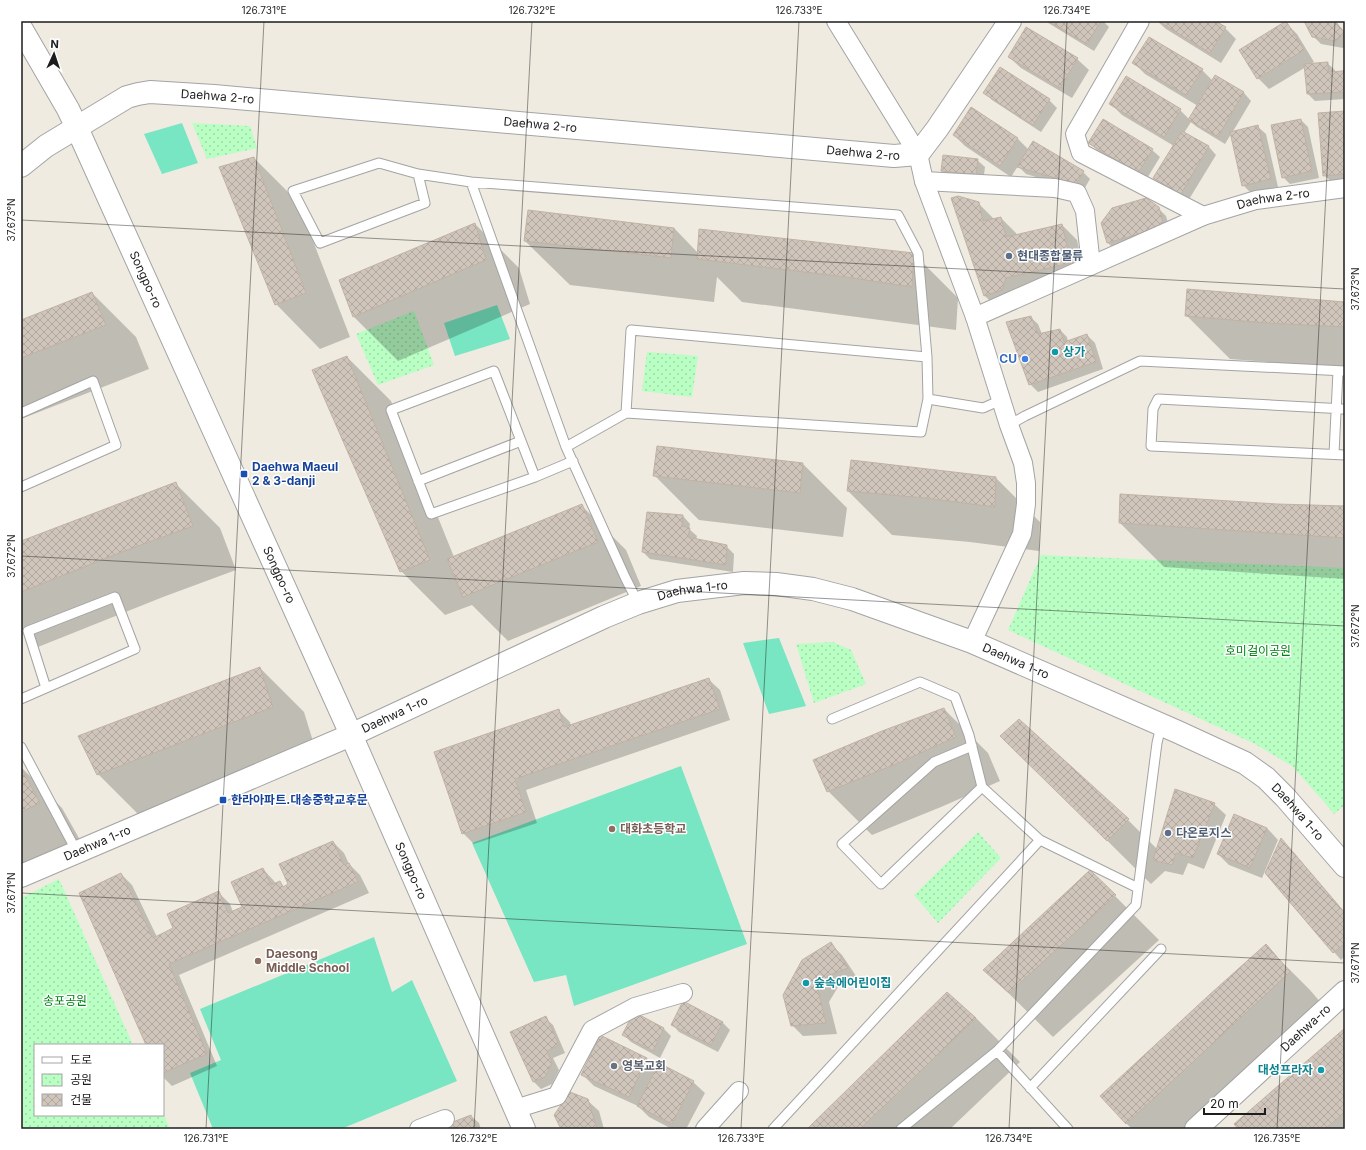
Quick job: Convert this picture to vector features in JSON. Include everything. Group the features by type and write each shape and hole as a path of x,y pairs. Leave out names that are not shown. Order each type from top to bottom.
{"street":[{"path":"836,21 918,154 924,181 974,317 1023,463 1026,483 1022,534 972,642"},
{"path":"918,154 937,130 1010,21"},
{"path":"1140,21 1075,134 1081,152 1203,216"},
{"name":"Songpo-ro","path":"21,28 68,109 77,128 226,455 524,1129"},
{"name":"Daehwa 2-ro","path":"21,166 46,146 127,98 150,92 894,156 918,154"},
{"path":"924,181 1055,188 1077,193 1085,211 1091,265"},
{"name":"Daehwa 2-ro","path":"974,317 1203,216 1256,200 1345,188"},
{"name":"Daehwa 1-ro","path":"21,876 351,735 638,602 677,591 744,583 776,584 813,589 852,599 972,642 1245,763 1266,778 1285,797 1345,866"},
{"name":"Daehwa-ro","path":"1196,1129 1345,992"},
{"path":"515,1109 557,1096 592,1030 635,1007 683,993"},
{"path":"705,1129 739,1090"},
{"path":"419,1129 445,1119"}],"lane":[{"path":"418,174 425,203 320,243 292,191 379,163 418,174 471,182 898,215 918,253 927,357 928,400 921,432 626,413 566,447"},
{"path":"471,182 566,447 638,602"},
{"path":"626,413 631,330 927,357"},
{"path":"1009,425 1140,361 1342,371 1335,409 1334,454"},
{"path":"535,477 494,371 390,410 431,514 535,477 573,461"},
{"path":"21,414 93,381 116,445 21,487"},
{"path":"1345,409 1158,399 1153,409 1151,446 1345,455"},
{"path":"928,400 983,408 1002,400"},
{"path":"418,481 521,441"},
{"path":"21,699 135,649 115,597 28,631 46,688"},
{"path":"832,719 920,682 955,697 972,746 982,787 1040,840 1138,888"},
{"path":"901,1129 997,1051 1136,905 1157,743 1161,726"},
{"path":"972,746 934,762 842,844 880,884 982,787"},
{"path":"21,747 77,852"},
{"path":"773,1129 1040,840"},
{"path":"1030,1088 1161,949"},
{"path":"997,1051 1068,1129"}],"green space":[{"path":"182,123 198,163 162,174 144,134"},
{"path":"192,123 250,126 257,148 207,159"},
{"path":"497,305 510,339 455,356 444,323"},
{"path":"414,311 434,365 378,385 356,334"},
{"path":"647,352 698,356 692,397 642,391"},
{"name":"호미걸이공원","path":"1041,555 1345,568 1345,805 1334,814 1292,766 1255,744 1008,630"},
{"path":"779,638 806,706 769,714 743,643"},
{"path":"833,642 851,650 866,684 814,703 796,644"},
{"path":"681,766 747,944 574,1006 566,975 534,982 472,843"},
{"path":"978,832 1001,858 938,923 914,895"},
{"name":"송포공원","path":"59,879 133,1044 34,1044 34,1116 164,1115 170,1129 21,1129 21,898"},
{"path":"374,937 392,992 412,980 457,1081 341,1129 213,1129 190,1073 221,1060 200,1009"}],"building":[{"path":"1048,21 1101,21 1087,44"},
{"path":"1158,21 1215,21 1226,27 1210,53"},
{"path":"1286,21 1304,50 1257,79 1239,50"},
{"path":"1304,21 1335,21 1345,33 1336,41 1312,37"},
{"path":"1026,27 1078,58 1060,88 1008,57"},
{"path":"1149,37 1203,69 1186,95 1132,63"},
{"path":"1328,62 1328,72 1343,71 1345,68 1345,92 1307,94 1304,64"},
{"path":"1000,67 1050,99 1033,125 983,93"},
{"path":"1215,75 1244,92 1218,137 1188,120"},
{"path":"1126,76 1181,109 1164,137 1109,104"},
{"path":"971,107 1018,138 1000,166 953,135"},
{"path":"1345,111 1345,174 1323,176 1318,113"},
{"path":"1103,119 1153,149 1138,173 1088,143"},
{"path":"1301,119 1312,171 1282,178 1271,125"},
{"path":"1258,125 1271,179 1242,186 1230,132"},
{"path":"1182,131 1209,146 1181,194 1153,178"},
{"path":"1033,141 1084,171 1076,184 1017,167"},
{"path":"943,155 978,159 976,175 941,171"},
{"path":"254,157 306,293 275,305 219,167"},
{"path":"958,196 979,202 983,221 1001,217 1006,237 1062,224 1071,263 1006,278 1002,290 984,296 951,198"},
{"path":"1146,198 1159,207 1164,227 1107,243 1101,223 1112,208"},
{"path":"528,210 674,228 671,258 524,241"},
{"path":"475,223 486,260 353,317 339,280"},
{"path":"699,229 914,253 912,287 846,277 697,259"},
{"path":"1187,289 1345,302 1345,327 1267,323 1185,316"},
{"path":"92,292 106,325 21,358 21,320"},
{"name":"상가","path":"1031,316 1038,334 1060,329 1064,342 1087,334 1096,362 1029,385 1006,322"},
{"path":"347,356 430,560 400,572 312,370"},
{"path":"657,446 803,463 800,493 653,476"},
{"path":"851,460 996,477 995,507 925,498 847,491"},
{"path":"176,482 193,526 119,553 21,592 21,541"},
{"path":"1120,494 1277,504 1345,506 1345,538 1119,523"},
{"path":"582,504 598,542 463,597 447,559"},
{"path":"647,512 683,515 682,526 690,528 688,537 727,545 726,565 642,552"},
{"path":"260,667 273,707 97,775 78,736"},
{"path":"709,678 720,709 515,779 526,812 462,834 434,752 559,709 564,727"},
{"path":"944,708 956,737 896,764 827,792 813,760 882,731"},
{"path":"1019,719 1129,819 1107,841 1000,736"},
{"path":"21,768 40,803 21,812"},
{"path":"1175,789 1215,803 1193,858 1176,853 1172,865 1153,860"},
{"path":"1234,814 1267,828 1250,868 1217,854"},
{"path":"1281,838 1345,913 1345,943 1333,953 1265,873"},
{"path":"333,841 344,865 349,863 358,882 169,964 207,1054 164,1073 164,1044 146,1044 79,893 121,873 153,938 173,928 167,914 219,891 228,913 242,907 231,882 263,868 271,885 280,881 283,887 288,884 279,864"},
{"path":"1090,870 1116,895 1009,993 983,970"},
{"name":"숲속에어린이집","path":"831,942 848,968 827,976 818,990 826,1023 791,1026 783,995 802,960"},
{"path":"1266,944 1290,972 1126,1124 1100,1096"},
{"path":"947,992 976,1018 860,1129 807,1129"},
{"path":"683,1001 723,1022 711,1045 671,1025"},
{"path":"634,1012 664,1028 653,1051 622,1035"},
{"path":"546,1016 559,1045 547,1051 552,1063 545,1077 533,1082 510,1032"},
{"name":"대성프라자","path":"1345,1028 1345,1112 1325,1129 1320,1129 1318,1127 1316,1129 1238,1129 1234,1124"},
{"name":"영복교회","path":"600,1035 647,1058 629,1097 581,1075"},
{"path":"659,1063 694,1081 672,1124 637,1106"},
{"path":"570,1092 588,1099 597,1129 561,1129 554,1115"},
{"path":"471,1115 477,1129 446,1129 445,1125"}],"place":[{"name":"현대종합물류","path":"1009,256"},
{"name":"상가","path":"1055,352"},
{"name":"CU","path":"1025,359"},
{"name":"Daehwa Maeul 2 & 3-danji","path":"244,474"},
{"name":"한라아파트.대송중학교후문","path":"223,800"},
{"name":"대화초등학교","path":"612,829"},
{"name":"다온로지스","path":"1168,833"},
{"name":"Daesong Middle School","path":"258,961"},
{"name":"숲속에어린이집","path":"806,983"},
{"name":"영복교회","path":"614,1066"},
{"name":"대성프라자","path":"1321,1070"}]}
